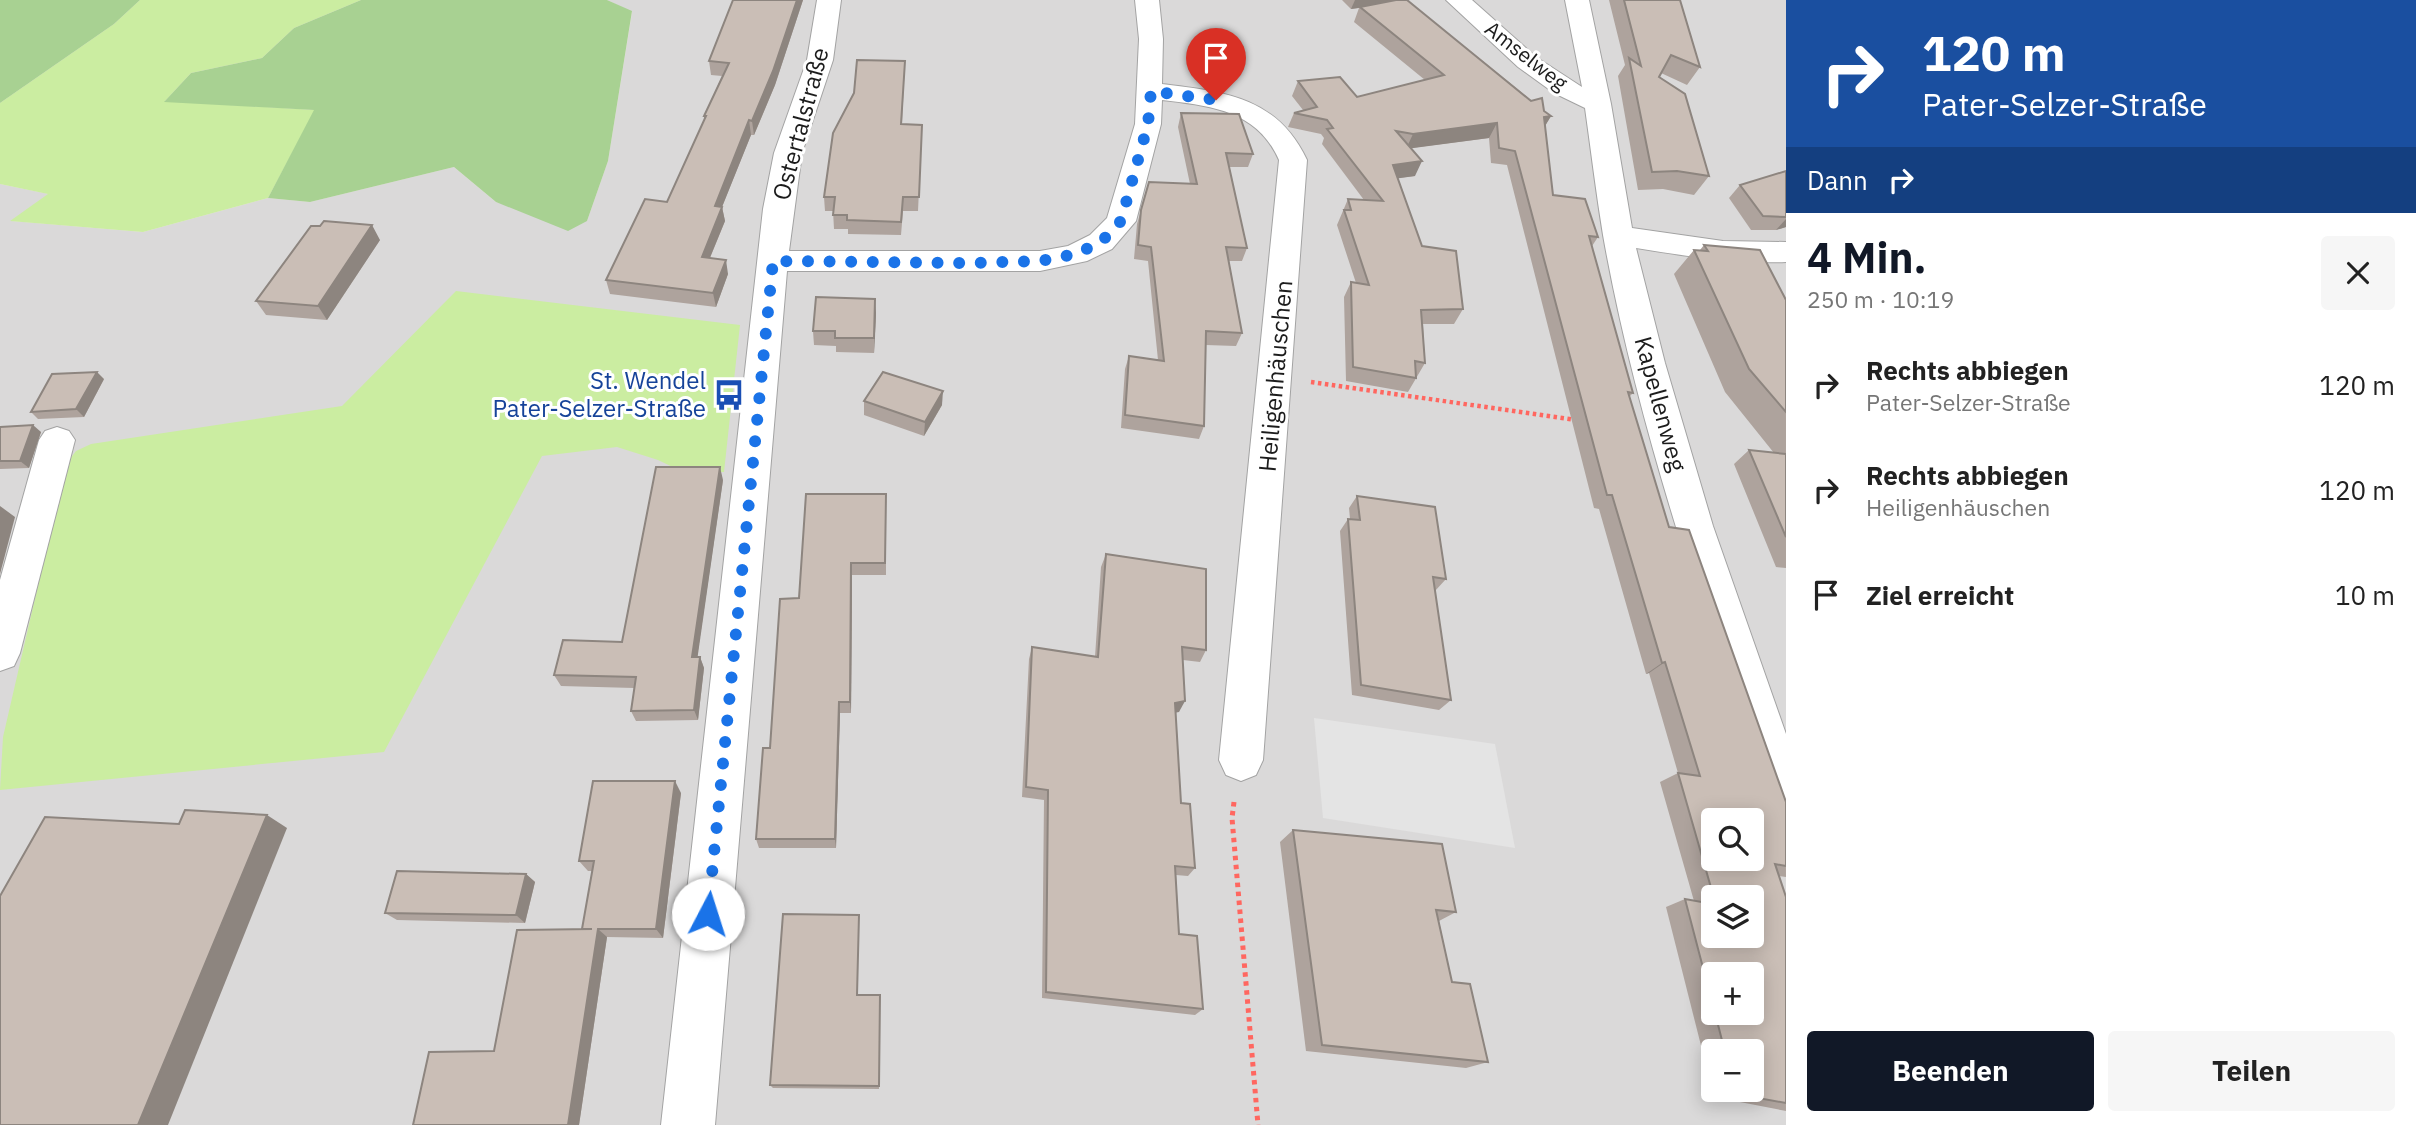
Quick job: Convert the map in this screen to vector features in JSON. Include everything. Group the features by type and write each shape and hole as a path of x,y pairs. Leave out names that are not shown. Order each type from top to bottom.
{"street":[{"name":"Ostertalstraße","path":"688,1125 778,209 788,153 820,60 829,0"},
{"path":"773,261 1040,261 1076,254 1101,242 1121,221 1148,124 1151,91 1147,0"},
{"name":"Amselweg","path":"1458,0 1527,62 1563,88 1598,104"},
{"name":"Kapellenweg","path":"1577,0 1598,104 1618,235 1648,363 1693,526 1786,797"},
{"name":"Heiligenhäuschen","path":"1151,91 1232,104 1279,131 1293,160 1241,760"},
{"path":"1618,235 1722,251 1762,254 1786,252"},
{"path":"0,653 57,440"}],"path":[{"path":"1276,377 1586,421"},
{"path":"1241,760 1232,818 1258,1125"}],"shaded area":[{"path":"607,0 1786,0 1786,1125 0,1125 0,184 49,194 12,221 143,232 268,198 310,202 454,167 496,202 587,221 608,161 632,12"},
{"path":"1314,718 1495,744 1515,848 1323,818"}],"green space":[{"path":"0,0 140,0 114,24 0,103"},
{"path":"140,0 361,0 294,28 262,58 191,73 165,101 315,110 268,198 143,232 10,221 48,194 0,184 0,103 114,24"},
{"path":"361,0 607,0 632,11 608,161 587,221 568,231 496,202 454,167 310,202 268,198 314,110 164,102 191,73 262,58 294,28"},
{"path":"456,291 740,325 724,472 683,472 658,460 617,447 542,456 384,752 0,790 3,737 66,464 76,451 91,444 342,406"}],"building":[{"path":"733,0 797,0 773,71 752,121 749,120 715,206 722,207 702,257 726,260 713,293 606,280 645,199 667,202 729,63 709,61"},
{"path":"1407,0 1531,101 1542,98 1544,111 1551,116 1544,117 1553,195 1585,199 1598,237 1589,236 1633,393 1628,392 1669,527 1689,530 1786,802 1786,866 1775,864 1786,897 1786,1103 1764,1099 1764,1039 1722,1039 1718,1025 1764,1025 1764,962 1701,962 1685,899 1701,902 1701,948 1764,948 1764,885 1710,885 1706,871 1764,871 1764,808 1701,808 1701,853 1678,773 1700,776 1665,662 1662,663 1612,495 1607,495 1515,151 1499,148 1497,123 1413,134 1396,131 1422,161 1393,165 1422,246 1456,251 1463,309 1421,310 1425,363 1415,361 1416,378 1353,367 1351,282 1369,285 1344,210 1351,210 1348,199 1383,201 1327,129 1333,128 1327,120 1294,113 1317,107 1298,81 1340,77 1357,97 1444,75 1360,7"},
{"path":"1624,0 1680,0 1700,67 1671,55 1659,77 1685,94 1709,176 1677,171 1652,172 1629,58 1641,66"},
{"path":"857,60 905,61 901,124 922,125 919,197 903,197 901,222 847,220 847,215 833,215 835,197 824,197 833,133 854,93"},
{"path":"1181,113 1239,114 1253,154 1226,153 1247,248 1226,247 1242,333 1206,331 1204,426 1125,415 1129,356 1164,361 1151,247 1138,245 1141,210 1149,182 1197,184"},
{"path":"1786,171 1786,217 1763,216 1740,185"},
{"path":"324,221 372,225 318,306 256,301 311,226 320,226"},
{"path":"1704,245 1760,250 1786,300 1786,412 1749,369 1694,250 1708,251"},
{"path":"816,297 875,299 874,338 835,338 835,331 813,331"},
{"path":"97,372 76,409 31,412 52,374"},
{"path":"883,372 943,391 925,422 864,401"},
{"path":"33,425 20,461 0,461 0,427"},
{"path":"1749,450 1786,454 1786,537"},
{"path":"656,467 720,467 692,657 700,657 694,710 631,711 636,677 554,675 563,640 622,642"},
{"path":"806,494 886,494 885,563 851,563 850,702 839,702 835,839 756,839 763,748 770,748 780,599 799,598"},
{"path":"1357,496 1435,507 1446,579 1433,577 1451,700 1361,685 1348,519 1360,520"},
{"path":"1106,554 1206,569 1206,650 1182,647 1185,701 1175,703 1181,803 1190,804 1195,868 1175,866 1179,934 1197,936 1203,1009 1046,992 1048,790 1026,787 1032,647 1098,657"},
{"path":"593,781 675,781 656,929 598,929 568,1125 413,1125 429,1052 494,1051 517,930 592,929 582,929 594,861 579,861"},
{"path":"185,810 267,815 138,1125 0,1125 0,896 45,817 179,824"},
{"path":"1293,830 1442,844 1456,912 1436,910 1452,982 1470,984 1488,1062 1322,1045"},
{"path":"397,871 526,874 516,915 385,913"},
{"path":"783,914 859,915 857,995 880,995 879,1086 770,1085"}],"place":[{"name":"St. Wendel Pater-Selzer-Straße","path":"729,395"}],"route":[{"path":"708,914 773,261 970,263 1040,261 1076,254 1101,242 1121,221 1148,124 1151,91 1216,100"}]}
